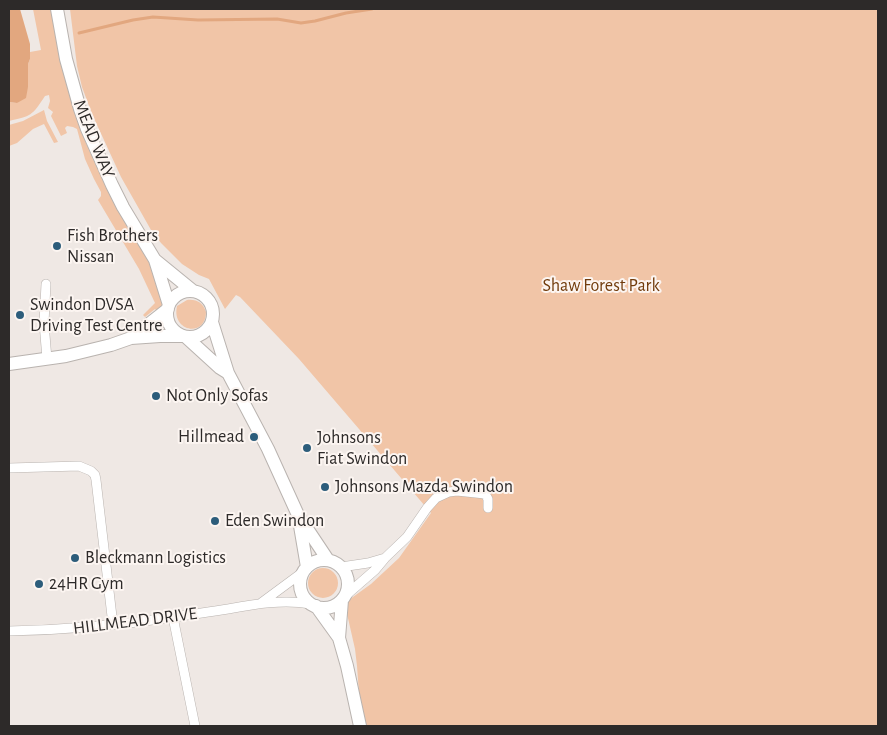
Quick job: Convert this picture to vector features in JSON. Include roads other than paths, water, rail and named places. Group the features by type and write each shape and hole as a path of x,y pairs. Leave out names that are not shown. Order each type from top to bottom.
{"main road":[{"name":"MEAD WAY","path":"57,9 66,59 87,129 106,174 155,260 168,307"},
{"name":"MEAD WAY","path":"155,260 193,291"},
{"path":"9,364 47,359 90,350 132,338 198,336 209,328 212,322 214,315 211,303 200,293 193,291 179,294 173,298 168,307 132,338"},
{"path":"168,307 168,320 171,328 228,373"},
{"path":"212,322 228,373 268,449 298,515 328,560"},
{"path":"298,515 305,570"},
{"path":"339,638 306,599 300,586 305,570 313,563 321,560 328,560 341,567 348,581 343,598 339,638 360,726"},
{"path":"313,605 323,608 330,607 343,598"}],"street":[{"path":"46,284 44,323 47,359"},
{"path":"9,468 79,466 92,471 96,480 113,625"},
{"path":"343,598 407,538 431,503 443,494 457,491 482,493 488,496 488,508"},
{"path":"341,567 385,558"},
{"name":"HILLMEAD DRIVE","path":"261,603 305,570"},
{"name":"HILLMEAD DRIVE","path":"9,632 113,625 261,603 293,602 313,605"},
{"path":"173,617 196,726"}],"waterway":[{"path":"79,33 153,17 198,20 277,19 301,23 372,9"}],"place":[{"name":"Fish Brothers Nissan","path":"57,246"},
{"name":"Swindon DVSA Driving Test Centre","path":"20,315"},
{"name":"Not Only Sofas","path":"156,396"},
{"name":"Hillmead","path":"254,437"},
{"name":"Johnsons Fiat Swindon","path":"307,448"},
{"name":"Johnsons Mazda Swindon","path":"325,487"},
{"name":"Eden Swindon","path":"215,521"},
{"name":"Bleckmann Logistics","path":"75,558"},
{"name":"24HR Gym","path":"39,584"}],"park label":[{"name":"Shaw Forest Park","path":"601,286"}]}
